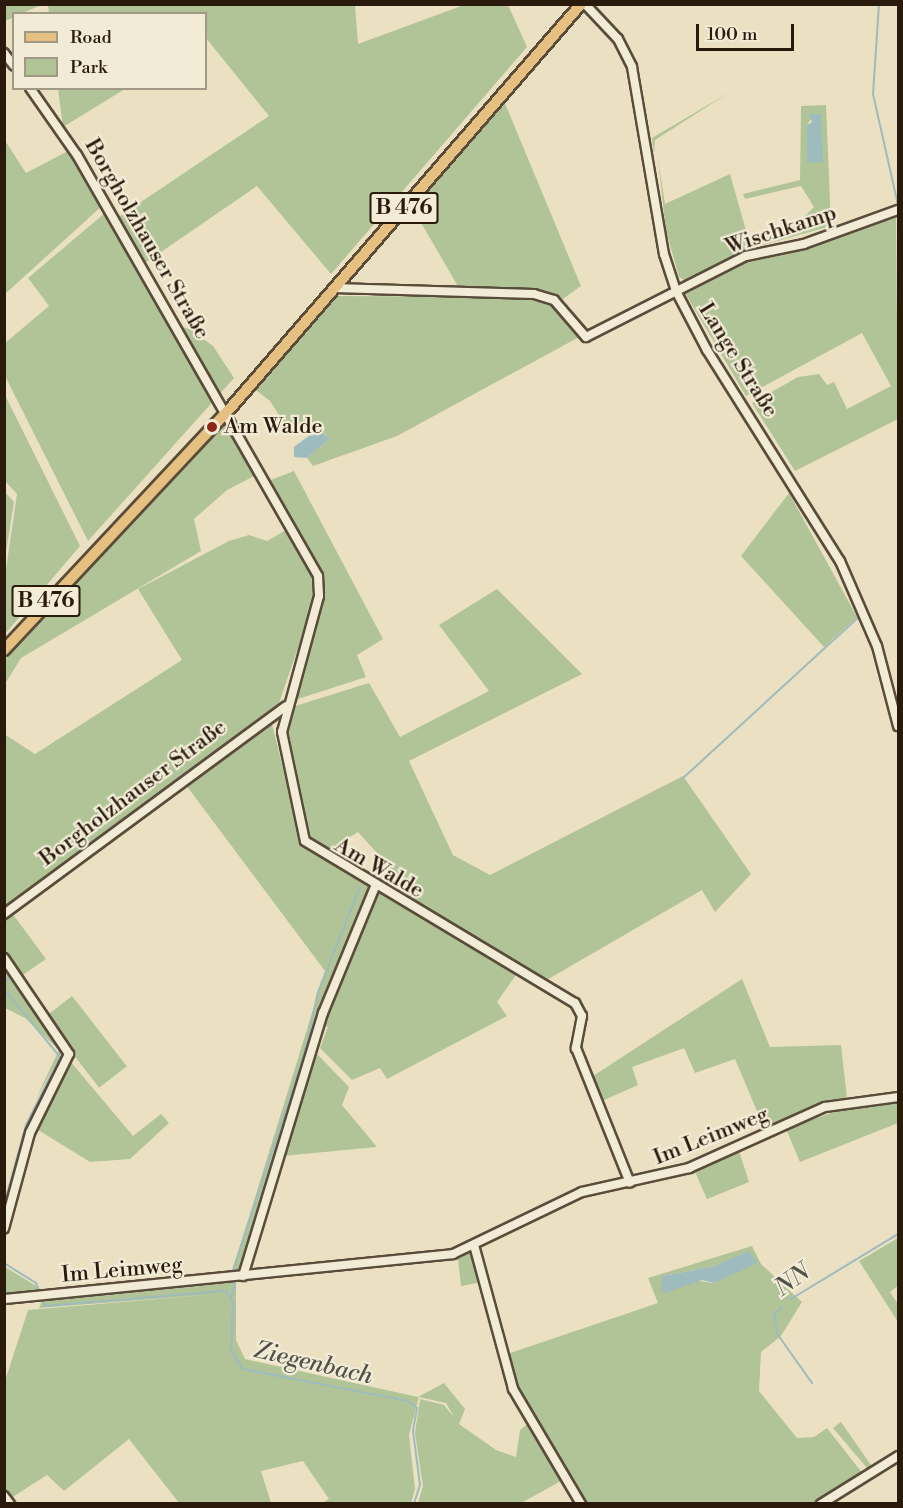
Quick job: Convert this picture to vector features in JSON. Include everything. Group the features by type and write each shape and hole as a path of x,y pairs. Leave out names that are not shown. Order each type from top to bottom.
{"main road":[{"name":"B 476","path":"4,650 227,412 583,4"}],"street":[{"name":"Lange Straße","path":"583,4 618,39 632,67 664,254 676,291 707,350 840,561 877,646 898,726"},
{"name":"Borgholzhauser Straße","path":"31,90 77,155 227,412"},
{"name":"Wischkamp","path":"334,288 534,294 554,300 586,337 757,252 804,244 898,210"},
{"name":"Am Walde","path":"227,412 318,576 319,596 286,706 282,732 305,841 375,887 575,1003 582,1016 576,1048 630,1183"},
{"name":"Borgholzhauser Straße","path":"4,914 286,706"},
{"path":"243,1276 323,1013 375,887"},
{"path":"4,958 69,1054 30,1133 4,1229"},
{"name":"Im Leimweg","path":"4,1299 434,1258 474,1245 558,1200 689,1168 825,1107 898,1097"},
{"path":"474,1245 513,1389 581,1503"},
{"path":"821,1503 898,1456"},
{"path":"4,1496 10,1503"}],"green space":[{"path":"5,4 41,5 25,12 12,12 12,18 5,21"},
{"path":"48,5 355,5 358,44 464,5 508,5 527,47 331,274 257,186 145,263 117,218 269,116 207,39 207,12 49,12"},
{"path":"58,90 123,90 63,127"},
{"path":"730,92 655,140 654,154 652,138"},
{"path":"504,101 581,286 560,301 534,290 459,288 413,209"},
{"path":"826,105 831,226 760,246 787,234 814,207 801,186 745,199 743,194 800,180 801,106","holes":["812,117 823,161 808,163 807,125"]},
{"path":"4,139 26,173 70,150 102,206 5,294"},
{"path":"658,159 665,204 730,174 751,248 684,280 679,277 666,231"},
{"path":"105,213 169,324 190,329 213,346 234,378 88,541 5,376 5,343 49,306 28,278"},
{"path":"896,213 898,419 795,471 752,403 798,377 819,374 827,385 834,382 847,409 891,386 862,333 746,396 685,293 747,258"},
{"path":"336,296 534,297 552,303 581,336 397,436 313,466 307,458 330,439 310,420 290,432 270,401 253,388"},
{"path":"4,393 80,546 5,634 5,576 17,494 5,481"},
{"path":"227,422 258,474 227,490 194,519 201,551 21,658 5,684 5,661 19,637"},
{"path":"294,471 383,639 357,655 366,677 295,700 323,587 268,481"},
{"path":"5,492 14,502 5,558"},
{"path":"789,493 857,617 824,647 741,556"},
{"path":"288,529 312,574 315,599 279,703 5,909 4,734 35,754 182,660 138,589 229,541 249,535 267,541"},
{"path":"497,589 582,674 409,761 453,855 490,875 683,776 751,874 715,912 702,890 545,981 398,895 406,885 358,832 324,853 310,844 285,737 292,707 369,683 400,737 489,691 439,625"},
{"path":"272,724 302,846 518,972 497,1002 507,1016 387,1079 380,1068 352,1080 320,1048 328,1027 316,1023 239,1272 232,1272 325,971 186,785"},
{"path":"12,913 46,959 20,977 5,952 5,919"},
{"path":"4,962 63,1050 35,1101 59,1050 25,1018 5,1008"},
{"path":"742,979 770,1047 841,1045 847,1098 765,1130 735,1059 695,1073 684,1048 632,1067 638,1085 602,1101 593,1076"},
{"path":"72,996 127,1066 99,1088 44,1018"},
{"path":"318,1055 349,1087 342,1105 377,1147 282,1156 311,1056"},
{"path":"70,1061 133,1136 161,1114 169,1123 130,1159 90,1162 35,1128"},
{"path":"898,1102 898,1123 800,1162 786,1129 845,1108"},
{"path":"739,1151 749,1182 707,1199 695,1172"},
{"path":"898,1238 898,1286 890,1292 898,1304 898,1322 859,1261"},
{"path":"752,1246 761,1264 802,1302 781,1336 761,1352 759,1391 797,1438 814,1437 827,1428 863,1474 816,1503 584,1503 522,1399 507,1354 658,1303 648,1278","holes":["749,1252 714,1283 662,1276 715,1266"]},
{"path":"469,1252 482,1282 461,1286 458,1259"},
{"path":"5,1267 38,1287 38,1291 5,1296"},
{"path":"236,1280 236,1340 245,1359 418,1397 444,1383 465,1409 459,1424 496,1450 516,1457 520,1430 530,1422 563,1480 521,1503 418,1503 423,1486 415,1433 420,1399 444,1405 454,1417 446,1403 419,1397 409,1435 415,1489 411,1503 322,1503 329,1499 303,1461 261,1471 271,1503 179,1503 129,1439 64,1491 47,1475 11,1498 5,1491 5,1381 28,1310 218,1294 39,1308 43,1299"},
{"path":"841,1422 873,1468 867,1468 833,1428"}],"water":[{"path":"808,114 821,114 823,162 807,163 807,125 812,122"},
{"path":"318,429 330,439 307,458 294,457 294,447"},
{"path":"749,1251 758,1263 714,1283 702,1280 665,1293 661,1289 662,1276 715,1266"}],"waterway":[{"path":"393,213 573,4"},
{"path":"879,4 873,94 898,205"},
{"path":"338,276 385,222"},
{"path":"682,779 859,617"},
{"path":"233,1270 305,1051 318,992 360,887"},
{"path":"4,967 10,976 4,984"},
{"path":"4,989 60,1057 26,1125 4,1205"},
{"name":"NN","path":"791,1299 898,1234"},
{"name":"Ziegenbach","path":"4,1263 36,1283 40,1293"},
{"path":"231,1297 235,1284"},
{"name":"Ziegenbach","path":"40,1299 46,1306 226,1291 233,1303 231,1350 243,1369 407,1401 417,1408 413,1431 420,1485 414,1504"},
{"name":"NN","path":"782,1307 774,1315 778,1335 812,1383"}],"place":[{"name":"Am Walde","path":"212,427"}]}
